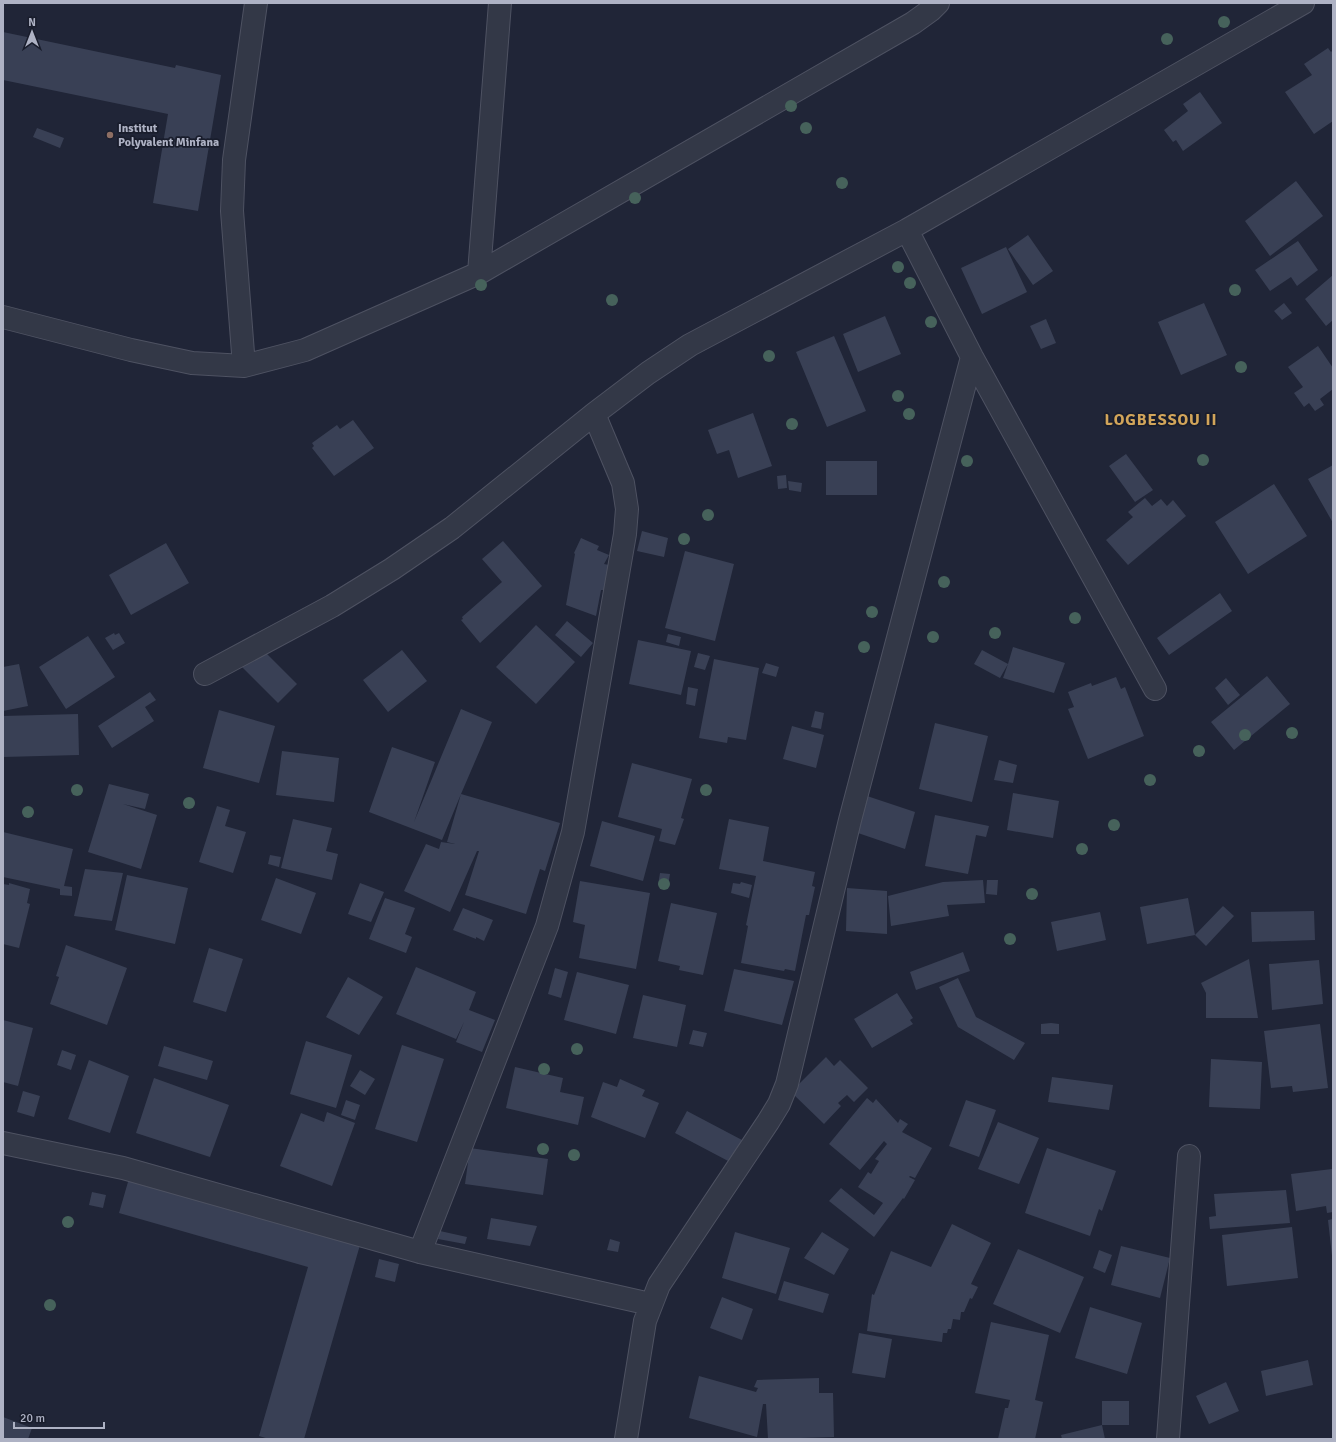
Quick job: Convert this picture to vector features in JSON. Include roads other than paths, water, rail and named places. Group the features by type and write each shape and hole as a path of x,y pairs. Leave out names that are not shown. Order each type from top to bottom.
{"street":[{"path":"244,366 232,211 234,160 256,3"},
{"path":"479,273 500,3"},
{"path":"3,317 131,350 192,363 244,366 305,350 479,273 913,23 938,3"},
{"path":"205,674 332,606 392,569 452,528 594,414 648,373 690,345 907,230 1303,3"},
{"path":"907,230 972,357 1155,689"},
{"path":"626,1439 645,1321 650,1304 659,1285 768,1122 779,1104 787,1084 850,820 972,357"},
{"path":"420,1252 547,926 573,832 625,534 627,509 623,483 594,414"},
{"path":"3,1143 123,1168 420,1252 650,1304"},
{"path":"1168,1439 1189,1156"}],"place":[{"name":"Institut Polyvalent Minfana","path":"110,135"}],"district":[{"name":"LOGBESSOU II","path":"1161,420"}]}
